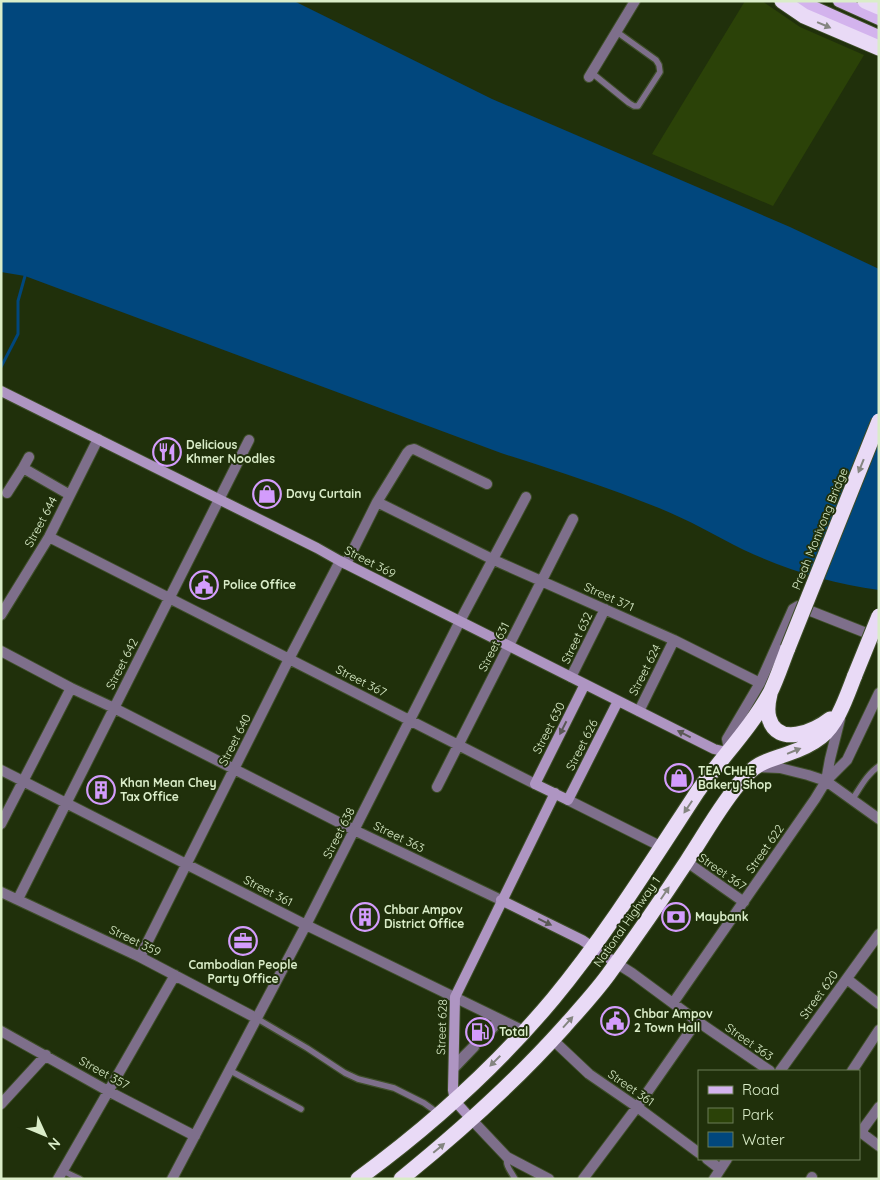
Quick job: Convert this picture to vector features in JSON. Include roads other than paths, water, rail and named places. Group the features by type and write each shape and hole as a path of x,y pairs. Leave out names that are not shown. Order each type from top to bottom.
{"highway":[{"path":"782,1 804,16 879,48"},
{"path":"865,1 879,7"},
{"name":"Preah Monivong Bridge","path":"788,648 879,421"},
{"name":"National Highway 1","path":"402,1179 472,1120 553,1040 590,998 686,862 731,793 744,778 755,767 765,761 811,744 822,736 845,702 879,616"},
{"name":"National Highway 1","path":"358,1179 440,1114 501,1056 556,995 593,947 706,780 751,722 765,688 788,648"},
{"path":"765,688 769,720 779,732 790,735 807,732 820,726 836,714 845,702"}],"main road":[{"path":"800,1 879,36"},
{"path":"839,1 879,19"}],"street":[{"path":"590,75 635,1"},
{"name":"Street 369","path":"1,391 714,749 729,750"},
{"name":"Street 644","path":"1,614 49,537 98,439"},
{"name":"Street 642","path":"18,899 249,440"},
{"name":"Street 640","path":"140,957 289,659 406,454 414,449 487,484"},
{"path":"7,493 29,457"},
{"path":"23,468 70,495"},
{"name":"Street 638","path":"172,1179 306,925 460,621 526,497"},
{"name":"Street 371","path":"377,502 494,560 674,640 765,688"},
{"name":"Street 631","path":"438,787 573,519"},
{"name":"Street 367","path":"49,537 535,784 662,846"},
{"path":"765,688 793,609 798,606 879,638"},
{"name":"Street 632","path":"571,677 605,609"},
{"name":"Street 624","path":"639,711 674,640"},
{"name":"Street 363","path":"1,651 354,830 582,940 632,973 769,1070"},
{"name":"Street 630","path":"535,784 585,684"},
{"path":"1,824 71,688"},
{"path":"826,781 847,760 879,693"},
{"name":"Street 626","path":"568,800 618,701"},
{"path":"826,781 845,702"},
{"path":"755,767 780,768 826,781 879,819"},
{"name":"Street 361","path":"1,770 306,925 524,1031"},
{"name":"Street 622","path":"673,1003 826,781"},
{"name":"Street 628","path":"454,1100 455,997 555,793"},
{"name":"Street 367","path":"686,862 744,902"},
{"name":"Street 359","path":"1,892 140,957 256,1018"},
{"name":"Street 620","path":"781,1070 879,934"},
{"path":"61,1175 175,976"},
{"path":"847,979 879,1004"},
{"path":"583,1179 698,1021"},
{"name":"Street 357","path":"1,1030 108,1091 195,1136"},
{"path":"853,1070 879,1030"},
{"name":"Street 361","path":"553,1040 589,1074 698,1152"},
{"path":"1,1104 46,1055"},
{"path":"454,1100 507,1157 549,1179"},
{"path":"879,1107 862,1129 862,1134 879,1146"},
{"path":"707,1160 720,1169"},
{"path":"714,1179 726,1160"}],"lane":[{"path":"590,75 629,103 638,106 660,72 656,60 617,32"},
{"path":"852,800 873,770 879,766"},
{"path":"256,1018 345,1073 358,1079 394,1088 424,1103 440,1114"},
{"path":"491,1029 501,1019"},
{"path":"454,1067 474,1046"},
{"path":"229,1070 301,1109"},
{"path":"507,1157 507,1166 515,1179"},
{"path":"61,1175 80,1179"}],"water":[{"path":"1,1 294,1 492,99 790,227 879,269 879,590 827,580 777,564 639,500 501,453 25,276 1,272"}],"waterway":[{"path":"1,367 18,334 18,301 25,276"}],"place":[{"name":"Delicious Khmer Noodles","path":"167,452"},
{"name":"Davy Curtain","path":"267,494"},
{"name":"Police Office","path":"204,585"},
{"name":"TEA CHHE Bakery Shop","path":"679,778"},
{"name":"Khan Mean Chey Tax Office","path":"101,790"},
{"name":"Chbar Ampov District Office","path":"365,917"},
{"name":"Maybank","path":"676,917"},
{"name":"Cambodian People Party Office","path":"243,941"},
{"name":"Chbar Ampov 2 Town Hall","path":"615,1021"},
{"name":"Total","path":"480,1032"}]}
